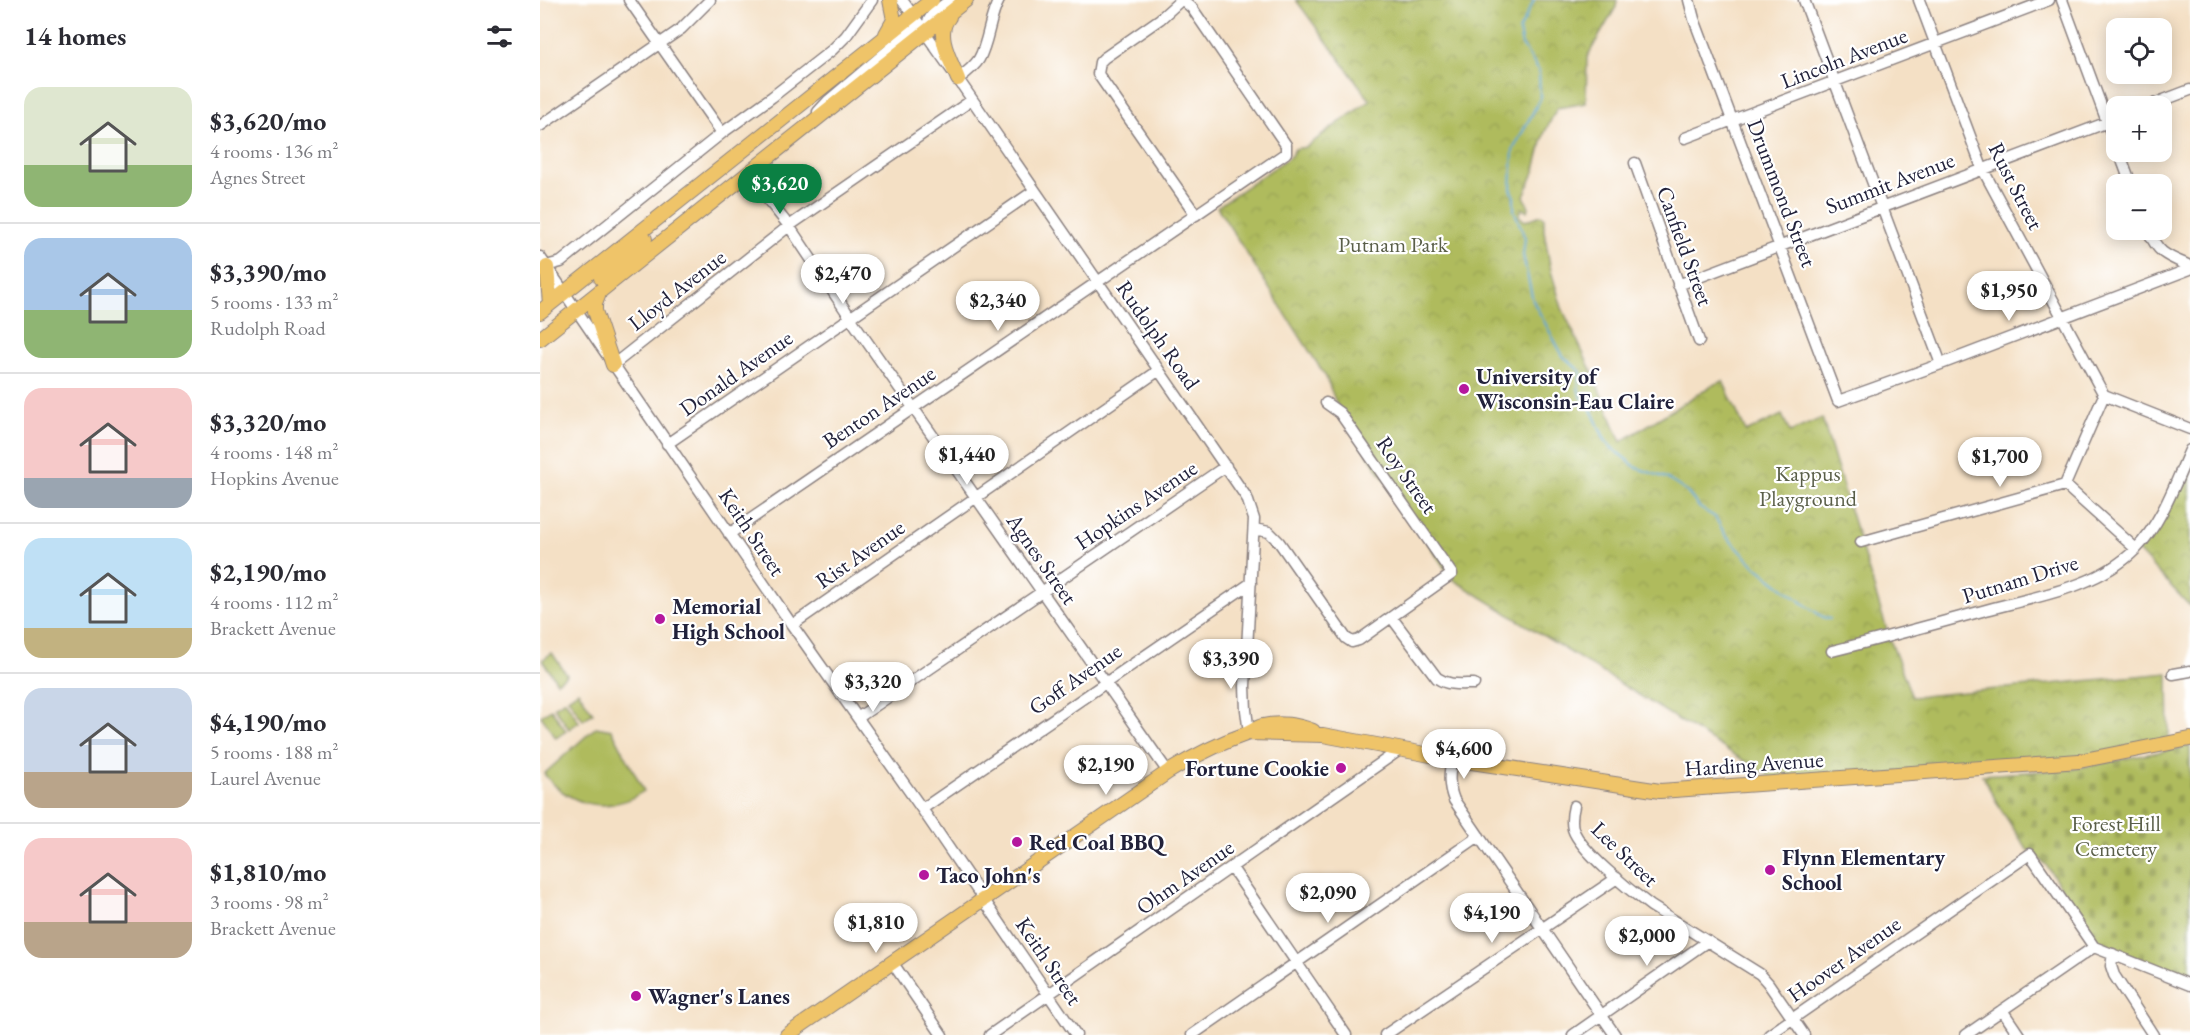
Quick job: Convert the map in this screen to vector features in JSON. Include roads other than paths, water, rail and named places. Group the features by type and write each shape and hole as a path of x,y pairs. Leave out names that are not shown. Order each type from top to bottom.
{"main road":[{"path":"880,42 894,20 890,0"},
{"path":"545,308 932,0"},
{"path":"957,3 942,26 947,52 958,79"},
{"path":"540,339 925,34 957,3"},
{"path":"575,311 578,298 584,291 740,163 761,137"},
{"path":"542,264 545,308"},
{"path":"600,291 595,311 613,365"},
{"path":"540,329 562,311 563,293"},
{"name":"Harding Avenue","path":"787,1035 1168,772 1213,745 1249,733 1323,735 1452,759 1660,791 2079,761 2190,739"}],"street":[{"path":"629,0 722,133"},
{"path":"540,126 681,29 710,0"},
{"path":"542,264 561,262 722,133 832,50 846,36 872,0"},
{"name":"Rudolph Road","path":"902,0 1247,498 1254,529 1245,697 1249,733"},
{"path":"958,79 979,59 999,0"},
{"path":"1182,0 1160,19 1104,58 1098,69 1101,79 1196,215"},
{"name":"Benton Avenue","path":"729,534 912,407 1285,155 1288,151 1286,145 1192,8 1182,0"},
{"name":"Drummond Street","path":"1689,0 1694,19 1838,400 1941,364"},
{"path":"1804,0 1941,364 2190,268"},
{"name":"Rust Street","path":"1919,0 1982,168 2064,316 2104,395"},
{"name":"Lincoln Avenue","path":"1684,138 2049,0"},
{"path":"2062,0 2106,106"},
{"path":"798,134 829,100 911,31 913,16"},
{"path":"2172,97 2190,90"},
{"name":"Lloyd Avenue","path":"613,365 789,226 972,100"},
{"name":"Summit Avenue","path":"1678,285 1982,168 2106,123"},
{"name":"Canfield Street","path":"1635,163 1699,341"},
{"name":"Donald Avenue","path":"668,444 1034,190"},
{"name":"Agnes Street","path":"761,191 789,226 850,318 1168,772"},
{"path":"2153,240 2158,249 2166,256 2190,268"},
{"name":"Keith Street","path":"542,264 792,625 859,717 1076,1035"},
{"name":"Rist Avenue","path":"792,625 1158,371"},
{"path":"2065,485 2104,395 2190,429"},
{"name":"Roy Street","path":"1326,403 1340,413 1452,574 1392,618"},
{"name":"Putnam Drive","path":"1832,651 2081,584 2110,569 2136,549 2162,512 2190,450"},
{"name":"Hopkins Avenue","path":"859,717 1226,466"},
{"path":"1861,542 2065,485"},
{"path":"2065,485 2136,549"},
{"path":"1254,529 1269,532 1279,542 1346,639 1352,642 1359,640 1392,618 1437,678 1454,685 1474,684"},
{"name":"Goff Avenue","path":"922,809 1251,583"},
{"path":"2173,674 2190,671"},
{"name":"Ohm Avenue","path":"990,1035 1401,749"},
{"path":"1452,759 1449,777 1454,800 1615,1035"},
{"name":"Lee Street","path":"1574,806 1571,819 1573,830 1580,842 1617,878 1651,906 1760,974 1804,1035"},
{"path":"1192,1035 1479,836"},
{"name":"Hoover Avenue","path":"1769,1035 2030,854 2094,947"},
{"path":"1233,868 1346,1035"},
{"path":"1385,1035 1617,878"},
{"path":"1573,1035 1708,941"},
{"path":"1966,1035 2094,947 2190,985"},
{"path":"2113,954 2111,966 2114,975 2153,1035"},
{"path":"892,962 942,1035"},
{"path":"2002,1010 2019,1035"}],"waterway":[{"path":"1534,0 1519,31 1522,45 1539,71 1540,99 1513,150 1511,189 1514,197 1514,210 1525,238 1523,255 1533,301 1563,356 1581,372 1578,388 1580,395 1589,405 1605,440 1612,448 1637,468 1666,478 1686,491 1700,508 1715,517 1726,536 1755,566 1808,607 1830,619"}],"place":[{"name":"University of Wisconsin-Eau Claire","path":"1464,389"},
{"name":"Memorial High School","path":"660,619"},
{"name":"Fortune Cookie","path":"1341,768"},
{"name":"Red Coal BBQ","path":"1017,842"},
{"name":"Flynn Elementary School","path":"1770,870"},
{"name":"Taco John's","path":"924,875"},
{"name":"Wagner's Lanes","path":"636,996"}],"park label":[{"name":"Putnam Park","path":"1393,244"},
{"name":"Kappus Playground","path":"1808,486"},
{"name":"Forest Hill Cemetery","path":"2116,836"}]}
